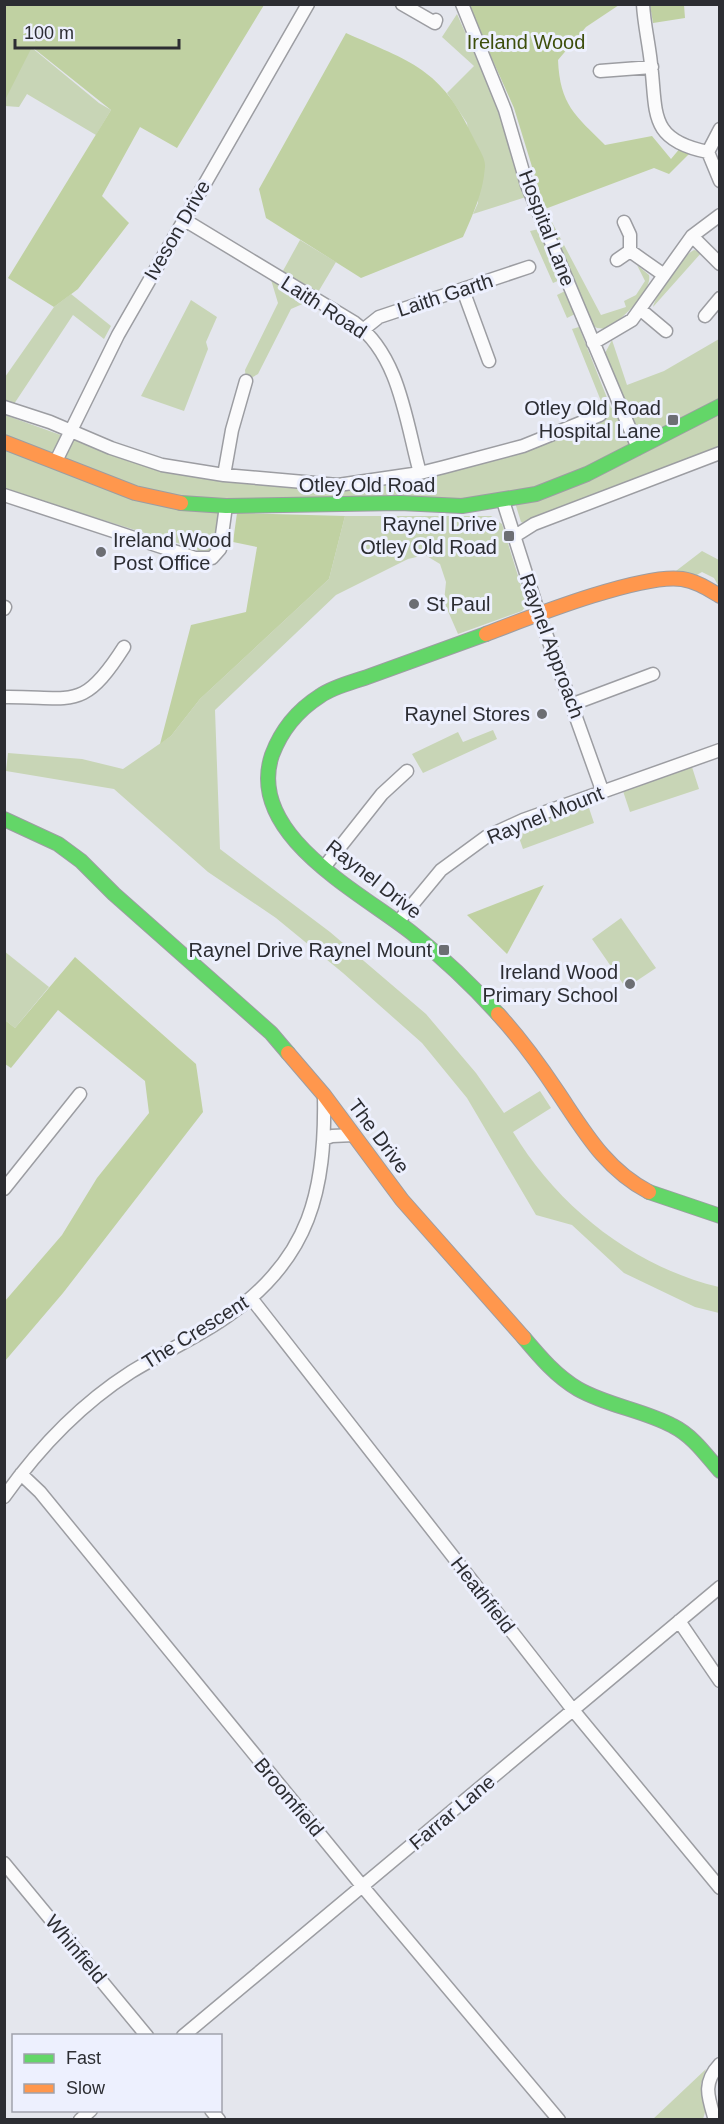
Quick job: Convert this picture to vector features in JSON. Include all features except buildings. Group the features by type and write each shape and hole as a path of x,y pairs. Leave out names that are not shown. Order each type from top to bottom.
{"street":[{"name":"Iveson Drive","path":"56,461 118,335 308,4"},
{"path":"402,4 435,23 436,20"},
{"name":"Hospital Lane","path":"462,4 505,110 527,185 638,448"},
{"path":"643,4 655,115 662,128 673,140 683,146 708,152"},
{"path":"600,71 651,67"},
{"path":"708,152 720,129"},
{"path":"708,152 720,181"},
{"path":"593,343 624,326 641,310 692,236 720,215"},
{"name":"Laith Road","path":"183,219 364,329 388,364 420,473"},
{"path":"624,222 630,235 630,251"},
{"path":"692,236 720,264"},
{"path":"630,251 664,275"},
{"path":"617,260 630,251"},
{"name":"Laith Garth","path":"364,329 379,317 529,267"},
{"path":"463,290 489,361"},
{"path":"705,316 720,298"},
{"path":"641,310 666,331"},
{"path":"224,475 232,430 246,381"},
{"name":"Otley Old Road","path":"4,442 135,493 183,503 226,506 400,503 462,506 536,494 587,474 720,406"},
{"name":"Otley Old Road","path":"4,407 71,429 111,448 162,465 224,475 338,485 420,473 523,446 600,415 598,410"},
{"path":"515,536 534,524 720,453"},
{"path":"4,495 195,558 212,558 220,549 226,506"},
{"name":"Raynel Approach","path":"503,501 539,614 602,790"},
{"name":"Raynel Drive","path":"720,596 701,585 681,579 664,578 539,614 322,694 293,715 281,733 271,757 270,795 285,829 325,866 398,922 460,975 505,1022 531,1053 579,1127 612,1167 645,1191 686,1207 720,1216"},
{"path":"4,697 58,699 80,695 106,675 124,647"},
{"path":"573,704 653,674"},
{"name":"Raynel Mount","path":"398,922 441,870 465,851 517,822 720,750"},
{"path":"325,866 382,794 407,771"},
{"name":"The Drive","path":"4,819 58,844 81,861 114,894 271,1033 324,1095 402,1200 551,1369 576,1388 600,1400 674,1426 694,1441 720,1471"},
{"path":"4,1189 80,1094"},
{"name":"The Crescent","path":"4,1497 21,1474 68,1423 95,1398 129,1373 228,1316 251,1298 290,1255 310,1216 319,1185 324,1139 324,1095"},
{"path":"324,1139 332,1136 354,1135"},
{"name":"Heathfield","path":"251,1298 573,1710 720,1888"},
{"name":"Broomfield","path":"21,1474 40,1492 363,1887 559,2120"},
{"name":"Farrar Lane","path":"185,2034 720,1587"},
{"path":"679,1621 720,1681"},
{"name":"Whinfield","path":"4,1863 145,2034"},
{"path":"715,2120 706,2091 711,2073 720,2064"}],"green space":[{"path":"4,5 264,5 177,148 140,127 102,196 129,223 78,289 54,307 8,278 111,110 32,47 5,100"},
{"name":"Ireland Wood","path":"468,5 619,5 586,27 558,60 559,75 566,99 577,117 605,145 652,136 671,159 681,147 689,154 669,174 654,168 545,209 514,108"},
{"path":"650,5 684,5 685,18 653,23"},
{"path":"457,14 500,111 526,197 473,214 478,203 467,123 447,93 474,66 442,37"},
{"path":"346,33 406,60 436,81 461,114 485,163 480,195 463,237 361,278 266,218 259,189"},
{"path":"31,47 99,103 111,110 96,135 27,94 19,107 5,106 4,100"},
{"path":"545,209 601,315 626,307 624,301 636,295 645,281 637,265 649,275 649,282 641,297 627,313 607,329 597,328 590,324 543,210"},
{"path":"539,229 560,280 553,283 530,231"},
{"path":"300,240 336,262 314,299 291,309 258,374 246,381 245,370 278,303 269,273 279,278"},
{"path":"694,250 702,252 653,307 670,276"},
{"path":"565,291 575,314 567,318 557,295"},
{"path":"71,294 111,326 104,339 73,315 14,404 5,401 5,377 54,307"},
{"path":"191,300 217,317 206,342 208,349 184,411 141,396"},
{"path":"579,327 611,408 622,401 604,355 612,340 627,385 664,371 719,339 719,448 526,524 521,522 512,493 478,498 222,498 215,547 209,553 199,553 197,549 5,490 5,415 83,443 111,448 162,465 338,485 523,446 605,411 572,329"},
{"path":"237,513 345,516 329,579 200,699 171,736 160,744 191,625 246,612 257,547 233,542"},
{"path":"345,516 491,516 502,524 527,605 522,611 458,634 444,602 446,582 440,564 425,555 408,559 336,595 215,710 220,849 330,932 426,1014 476,1073 504,1113 540,1091 551,1108 513,1132 531,1159 576,1209 628,1249 688,1278 719,1287 719,1313 695,1307 624,1273 572,1225 536,1215 467,1098 422,1043 276,918 208,872 114,789 6,771 8,753 82,759 123,769 171,736 200,699 329,579"},
{"path":"702,551 719,560 719,587 714,578 702,572 695,576 672,574"},
{"path":"493,730 497,739 423,773 412,754 458,732 463,742"},
{"path":"692,767 699,789 630,812 623,791"},
{"path":"587,802 594,823 523,849 516,829"},
{"path":"544,885 507,954 467,915"},
{"path":"621,918 656,968 626,988 592,939"},
{"path":"4,951 49,987 15,1028 5,1020"},
{"path":"75,957 196,1064 203,1112 63,1293 5,1361 5,1301 62,1235 97,1178 149,1113 145,1081 58,1010 11,1068 5,1064 5,1020 15,1028"},
{"path":"706,2069 701,2084 707,2106 703,2119 652,2120"}],"traffic: fast":[{"path":"181,503 226,506 400,503 462,506 536,494 587,474 720,406"},
{"path":"486,634 338,687 320,696 298,714 285,729 272,755 268,784 275,811 291,836 313,859 423,942 498,1014"},
{"path":"4,819 58,844 81,861 114,894 271,1033 288,1053"},
{"path":"649,1192 720,1216"},
{"path":"524,1338 549,1366 570,1384 589,1395 650,1416 680,1430 699,1446 720,1471"}],"traffic: slow":[{"path":"4,442 135,493 181,503"},
{"path":"486,634 584,598 664,579 682,579 692,582 720,596"},
{"path":"498,1014 536,1061 597,1148 620,1172 649,1192"},
{"path":"288,1053 324,1095 402,1200 524,1338"}],"place":[{"name":"Otley Old Road Hospital Lane","path":"673,420"},
{"name":"Raynel Drive Otley Old Road","path":"509,536"},
{"name":"Ireland Wood Post Office","path":"101,552"},
{"name":"St Paul","path":"414,604"},
{"name":"Raynel Stores","path":"542,714"},
{"name":"Raynel Drive Raynel Mount","path":"444,950"},
{"name":"Ireland Wood Primary School","path":"630,984"}]}
